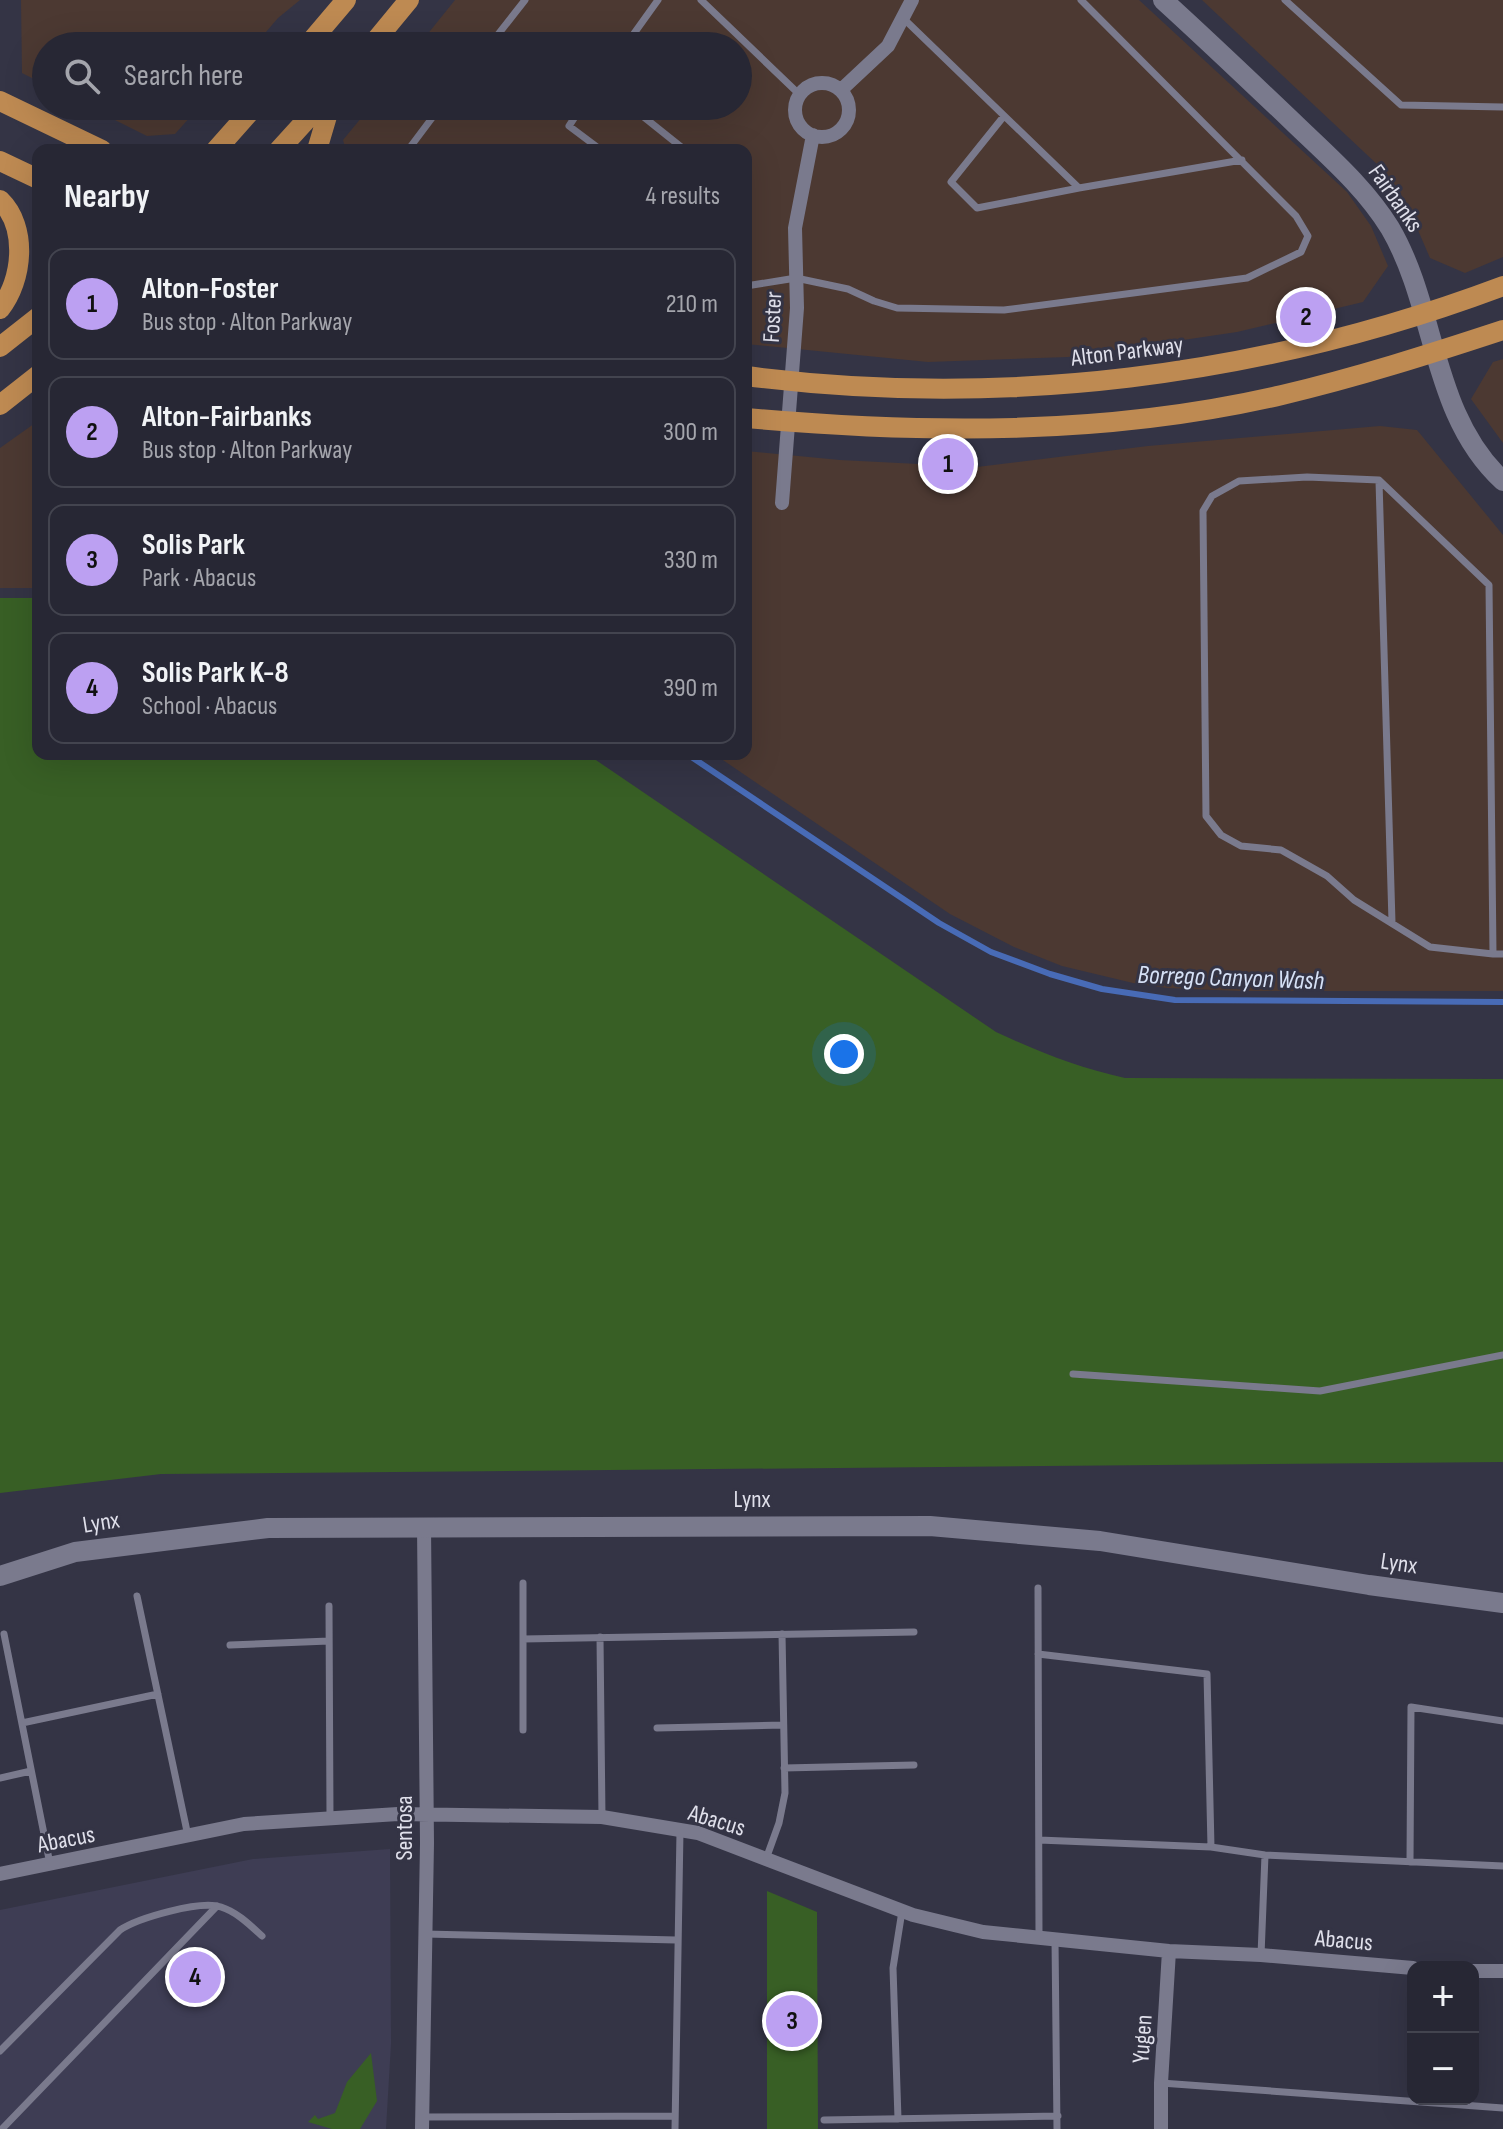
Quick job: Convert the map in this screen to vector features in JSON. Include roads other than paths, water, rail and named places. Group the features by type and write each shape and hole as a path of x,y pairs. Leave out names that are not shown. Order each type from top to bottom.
{"main road":[{"path":"319,32 346,0"},
{"path":"383,32 409,0"},
{"path":"0,101 32,116"},
{"path":"40,120 90,144"},
{"path":"221,144 243,120"},
{"path":"284,144 306,120"},
{"path":"319,144 326,120"},
{"path":"0,161 32,176"},
{"path":"0,200 17,227 19,253 15,280 7,301 0,309"},
{"name":"Alton Parkway","path":"752,377 790,382 936,390 1080,384 1238,362 1348,337 1503,286"},
{"path":"0,347 32,322"},
{"path":"752,419 921,430 985,430 1097,423 1183,413 1359,376 1503,330"},
{"path":"0,405 32,380"}],"street":[{"path":"841,90 888,46 912,0"},
{"name":"Fairbanks","path":"1163,0 1362,187 1391,229 1413,276 1448,394 1460,420 1476,448 1503,481"},
{"path":"821,83 832,84 841,90 849,109 842,128 834,135 823,137 804,130 795,111 800,95 811,85 821,83"},
{"name":"Foster","path":"782,503 797,308 795,228 813,135"},
{"name":"Sentosa","path":"422,2123 426,1815 424,1526"},
{"name":"Lynx","path":"0,1576 75,1552 268,1528 930,1526 1100,1541 1369,1585 1503,1603"},
{"name":"Abacus","path":"0,1874 244,1824 426,1815 602,1817 698,1833 902,1911 983,1932 1169,1951 1407,1967"},
{"name":"Yugen","path":"1161,2129 1169,1951"},
{"path":"1479,1971 1503,1971"}],"lane":[{"path":"500,32 525,0"},
{"path":"635,32 658,0"},
{"path":"701,0 734,32"},
{"path":"752,285 796,278 848,289 897,308 1004,310 1247,278 1301,252 1308,236 1296,216 1081,0"},
{"path":"1285,0 1401,105 1503,107"},
{"path":"903,18 1079,188"},
{"path":"752,49 800,95"},
{"path":"1004,116 951,182 977,208 1242,160"},
{"path":"412,144 430,120"},
{"path":"573,120 569,126 593,144"},
{"path":"648,120 678,144"},
{"path":"1493,954 1489,585 1379,480 1307,477 1239,481 1212,496 1203,511 1206,816 1221,835 1241,846 1281,850 1327,876 1354,900 1430,947 1493,954 1503,954"},
{"path":"1379,480 1392,922"},
{"path":"1073,1374 1320,1391 1503,1355"},
{"path":"523,1583 523,1730"},
{"path":"1038,1588 1039,1937"},
{"path":"137,1596 188,1836"},
{"path":"329,1606 330,1818"},
{"path":"523,1639 914,1632"},
{"path":"4,1634 50,1864"},
{"path":"766,1859 779,1823 785,1793 782,1634"},
{"path":"600,1637 602,1817"},
{"path":"230,1645 329,1641"},
{"path":"1038,1654 1207,1674 1211,1847"},
{"path":"22,1723 158,1694"},
{"path":"1410,1862 1411,1707 1503,1721"},
{"path":"657,1728 783,1725"},
{"path":"784,1768 914,1765"},
{"path":"0,1778 31,1771"},
{"path":"675,2129 680,1830"},
{"path":"1039,1840 1211,1847 1265,1855 1503,1866"},
{"path":"1261,1955 1265,1855"},
{"path":"0,2051 120,1930 133,1921 218,1906 243,1919 262,1936"},
{"path":"2,2129 218,1906"},
{"path":"898,2119 893,1968 902,1911"},
{"path":"425,1934 676,1940"},
{"path":"1055,1939 1057,2129"},
{"path":"1161,2083 1503,2108"},
{"path":"422,2123 675,2116"},
{"path":"824,2120 1058,2116"}],"waterway":[{"name":"Borrego Canyon Wash","path":"696,760 939,923 991,952 1050,974 1102,989 1175,1000 1503,1002"}],"place":[{"name":"Alton-Fairbanks","path":"1306,317"},
{"name":"Alton-Foster","path":"948,464"},
{"name":"Solis Park K-8","path":"195,1977"},
{"name":"Solis Park","path":"792,2021"}]}
